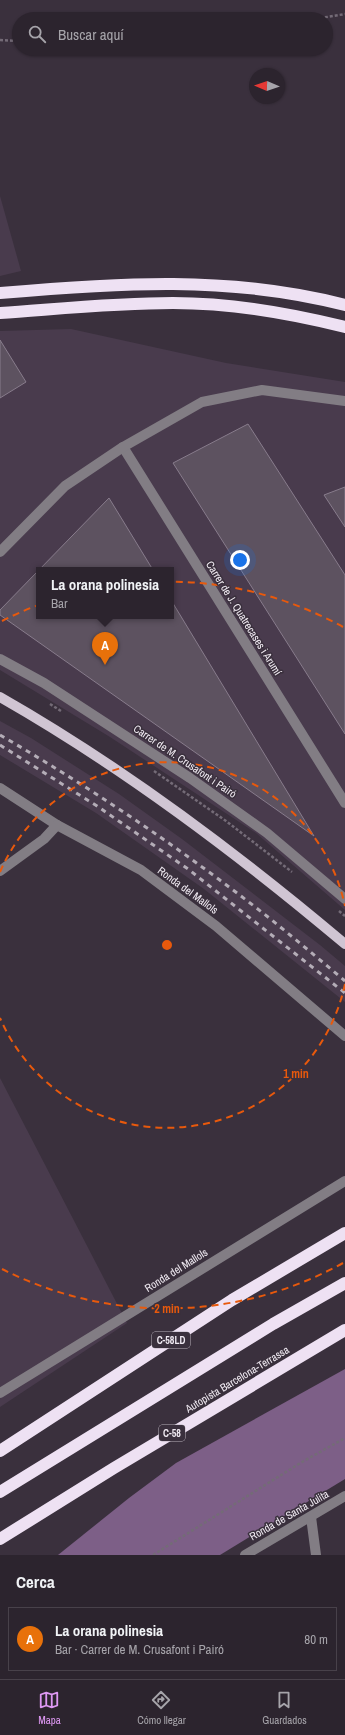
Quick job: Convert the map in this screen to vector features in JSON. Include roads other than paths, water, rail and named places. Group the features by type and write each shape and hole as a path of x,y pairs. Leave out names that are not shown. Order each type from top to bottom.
{"highway":[{"path":"0,293 127,284 182,283 266,290 345,306"},
{"path":"0,313 99,305 174,303 202,304 276,312 345,327"},
{"name":"C-58LD","path":"0,1451 232,1300 345,1233"},
{"path":"0,1492 273,1324 345,1283"},
{"name":"Autopista Barcelona-Terrassa","path":"0,1539 114,1468 345,1330"}],"main road":[{"path":"0,697 111,765 206,833 345,944"}],"street":[{"path":"0,552 65,486 123,447 202,402 262,390 345,401"},
{"name":"Carrer de J. Quatrecases i Arumí","path":"123,447 345,803"},
{"name":"Carrer de M. Crusafont i Pairó","path":"0,659 44,683 190,778 267,833 345,899"},
{"name":"Ronda del Mallols","path":"0,788 57,825 141,870 216,926 345,1036"},
{"path":"0,871 44,839 57,825"},
{"name":"Ronda del Mallols","path":"0,1393 345,1181"},
{"name":"Ronda de Santa Julita","path":"245,1555 345,1496"},
{"path":"311,1517 316,1555"}],"railway":[{"path":"0,735 69,777 170,844 268,917 345,981"},
{"path":"0,745 97,806 188,869 345,993"}],"place":[{"name":"La orana polinesia","path":"105,665"}]}
